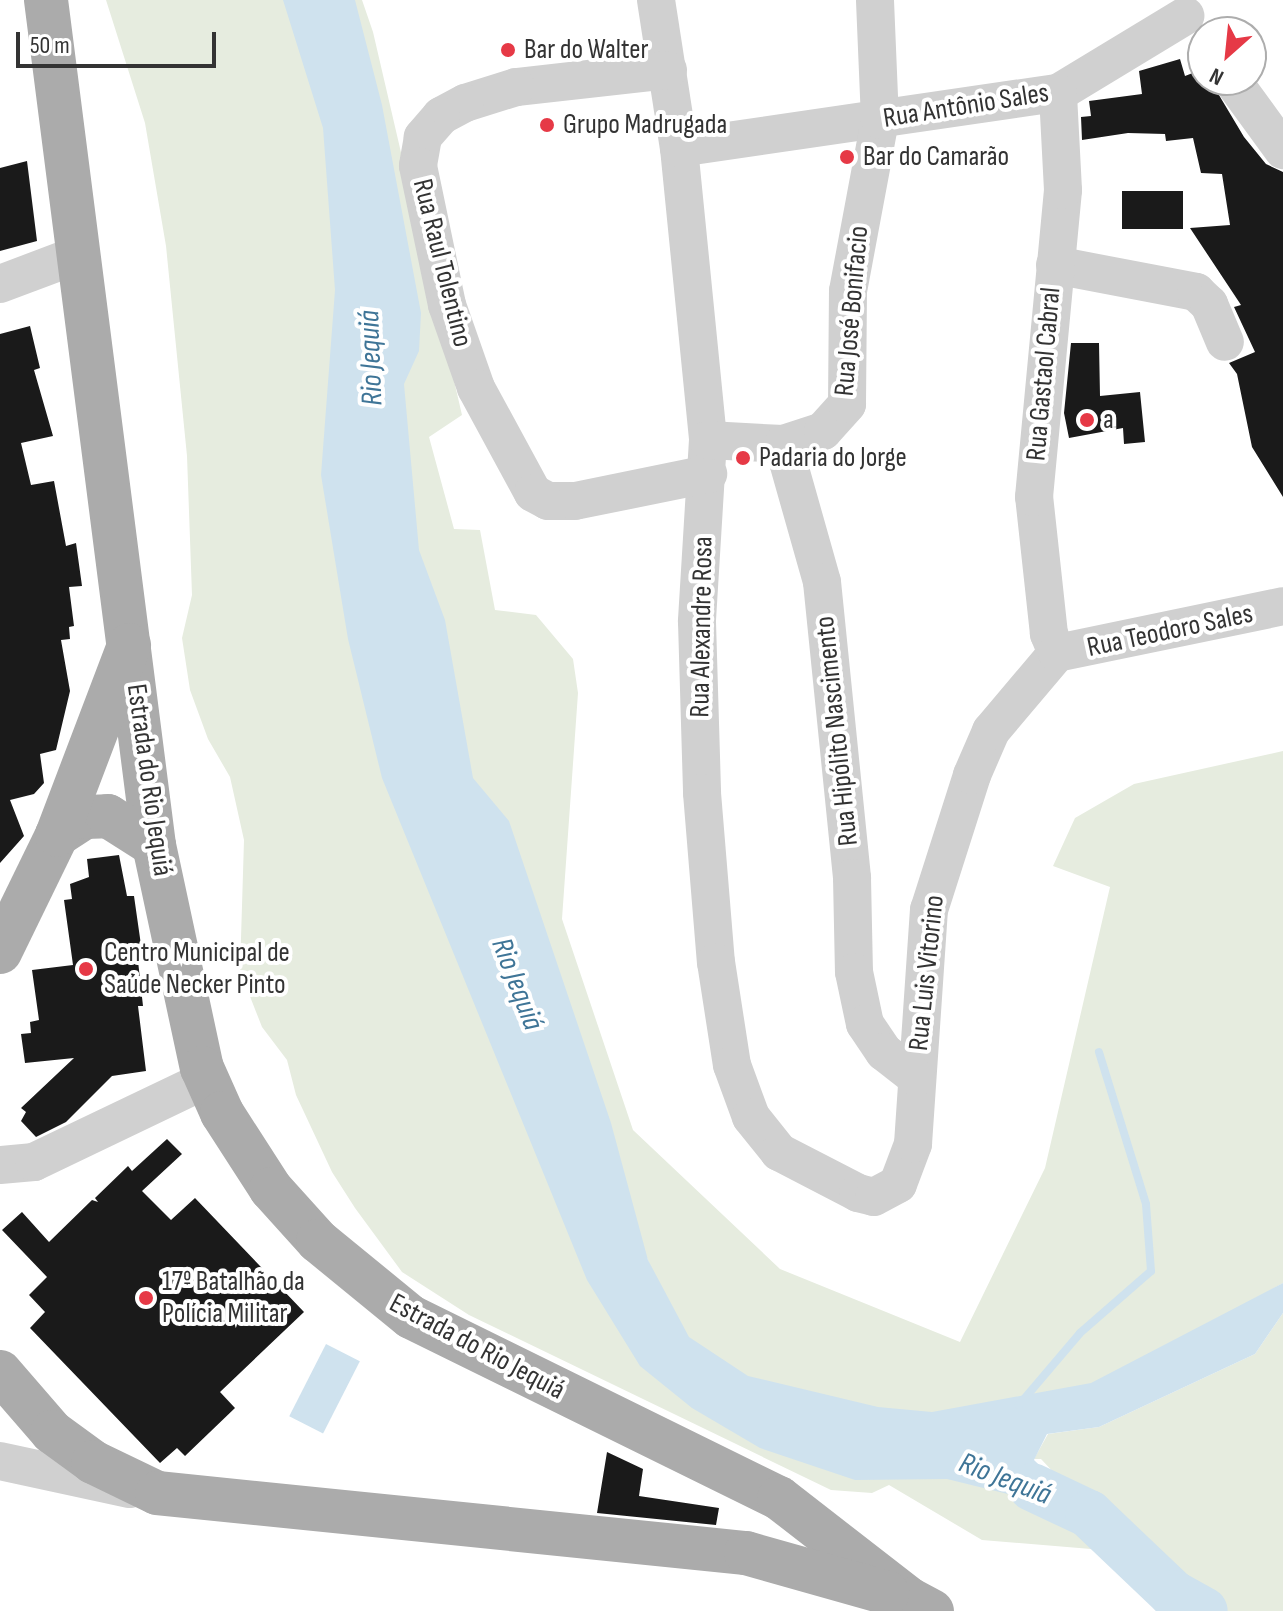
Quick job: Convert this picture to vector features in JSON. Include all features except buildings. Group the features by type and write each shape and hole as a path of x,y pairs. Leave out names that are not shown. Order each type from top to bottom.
{"main road":[{"name":"Estrada do Rio Jequiá","path":"46,0 77,255 131,639 154,845 207,1079 222,1113 271,1189 368,1286 411,1317 779,1498 921,1605"},
{"name":"Estrada do Rio Jequiá","path":"0,952 9,913 57,835 131,639"},
{"path":"57,835 85,817 108,816 154,845"},
{"name":"Estrada do Rio Jequiá","path":"0,1372 52,1432 93,1462 157,1493 746,1553 921,1605"},
{"path":"746,1553 773,1529 779,1498"}],"street":[{"name":"Rua Alexandre Rosa","path":"656,0 679,148 708,457 697,622 702,793 716,962 733,1073 751,1117 779,1152 858,1193"},
{"name":"Rua José Bonifacio","path":"783,444 823,431 847,404 848,291 880,120 875,0"},
{"name":"Rua Antônio Sales","path":"679,148 1058,93 1187,19"},
{"name":"Rua Raul Tolentino","path":"668,70 629,78 516,87 465,103 441,116 430,129 418,150 418,166 447,305 476,388 533,493 548,501 575,501 708,457"},
{"name":"Rua Gastaol Cabral","path":"1057,653 1049,634 1034,497 1063,190 1058,93"},
{"path":"1244,96 1283,150"},
{"path":"0,284 77,255"},
{"path":"1055,265 1196,292 1209,304 1225,342"},
{"path":"708,457 783,444"},
{"name":"Rua Hipólito Nascimento","path":"783,444 822,582 852,878 854,972 862,1011 884,1052 916,1077"},
{"name":"Rua Teodoro Sales","path":"1057,653 1283,606"},
{"name":"Rua Luis Vitorino","path":"858,1193 874,1197 885,1192 906,1169 913,1144 929,910 945,850 991,731 1057,653"},
{"path":"0,1165 34,1162 207,1079"},
{"path":"0,1461 157,1493"}],"shaded area":[{"path":"106,0 298,0 337,125 339,400 651,1357 947,1464 1057,1476 1041,1459 1034,1459 1048,1434 1099,1427 1255,1354 1283,1313 1283,1611 1180,1611 1144,1593 1125,1566 1103,1550 982,1540 889,1485 872,1493 831,1490 469,1315 402,1272 355,1208 332,1172 296,1095 287,1060 262,1027 240,971 244,840 230,777 208,739 190,690 182,638 192,595 187,456 166,246 145,123"},
{"path":"350,0 362,0 373,32 462,415 429,437 454,529 480,530 495,610 536,615 573,659 578,693 562,919 633,1130 780,1269 960,1342 1045,1168 1110,887 1053,866 1075,818 1134,784 1283,751 1283,1283 1095,1393 932,1423 743,1386 681,1345 462,783 408,553"}],"water":[{"path":"283,0 355,0 382,105 421,313 419,351 404,384 419,550 445,620 473,778 509,821 611,1123 648,1260 689,1337 748,1376 878,1407 932,1412 1091,1383 1283,1283 1283,1313 1255,1354 1099,1427 1047,1434 1034,1460 1089,1514 947,1479 855,1480 760,1448 692,1408 640,1366 587,1280 382,778 348,639 321,475 335,290 323,128"},
{"path":"326,1344 360,1361 323,1433 289,1416"}],"waterway":[{"path":"1019,1405 1080,1333 1151,1271 1146,1204 1099,1052"},
{"name":"Rio Jequiá","path":"1032,1487 1089,1514 1173,1594 1204,1611"}],"place":[{"name":"Bar do Walter","path":"508,50"},
{"name":"Grupo Madrugada","path":"547,125"},
{"name":"Bar do Camarão","path":"847,157"},
{"name":"a","path":"1087,420"},
{"name":"Padaria do Jorge","path":"743,458"},
{"name":"Centro Municipal de Saúde Necker Pinto","path":"86,969"},
{"name":"17º Batalhão da Polícia Militar","path":"146,1298"}]}
